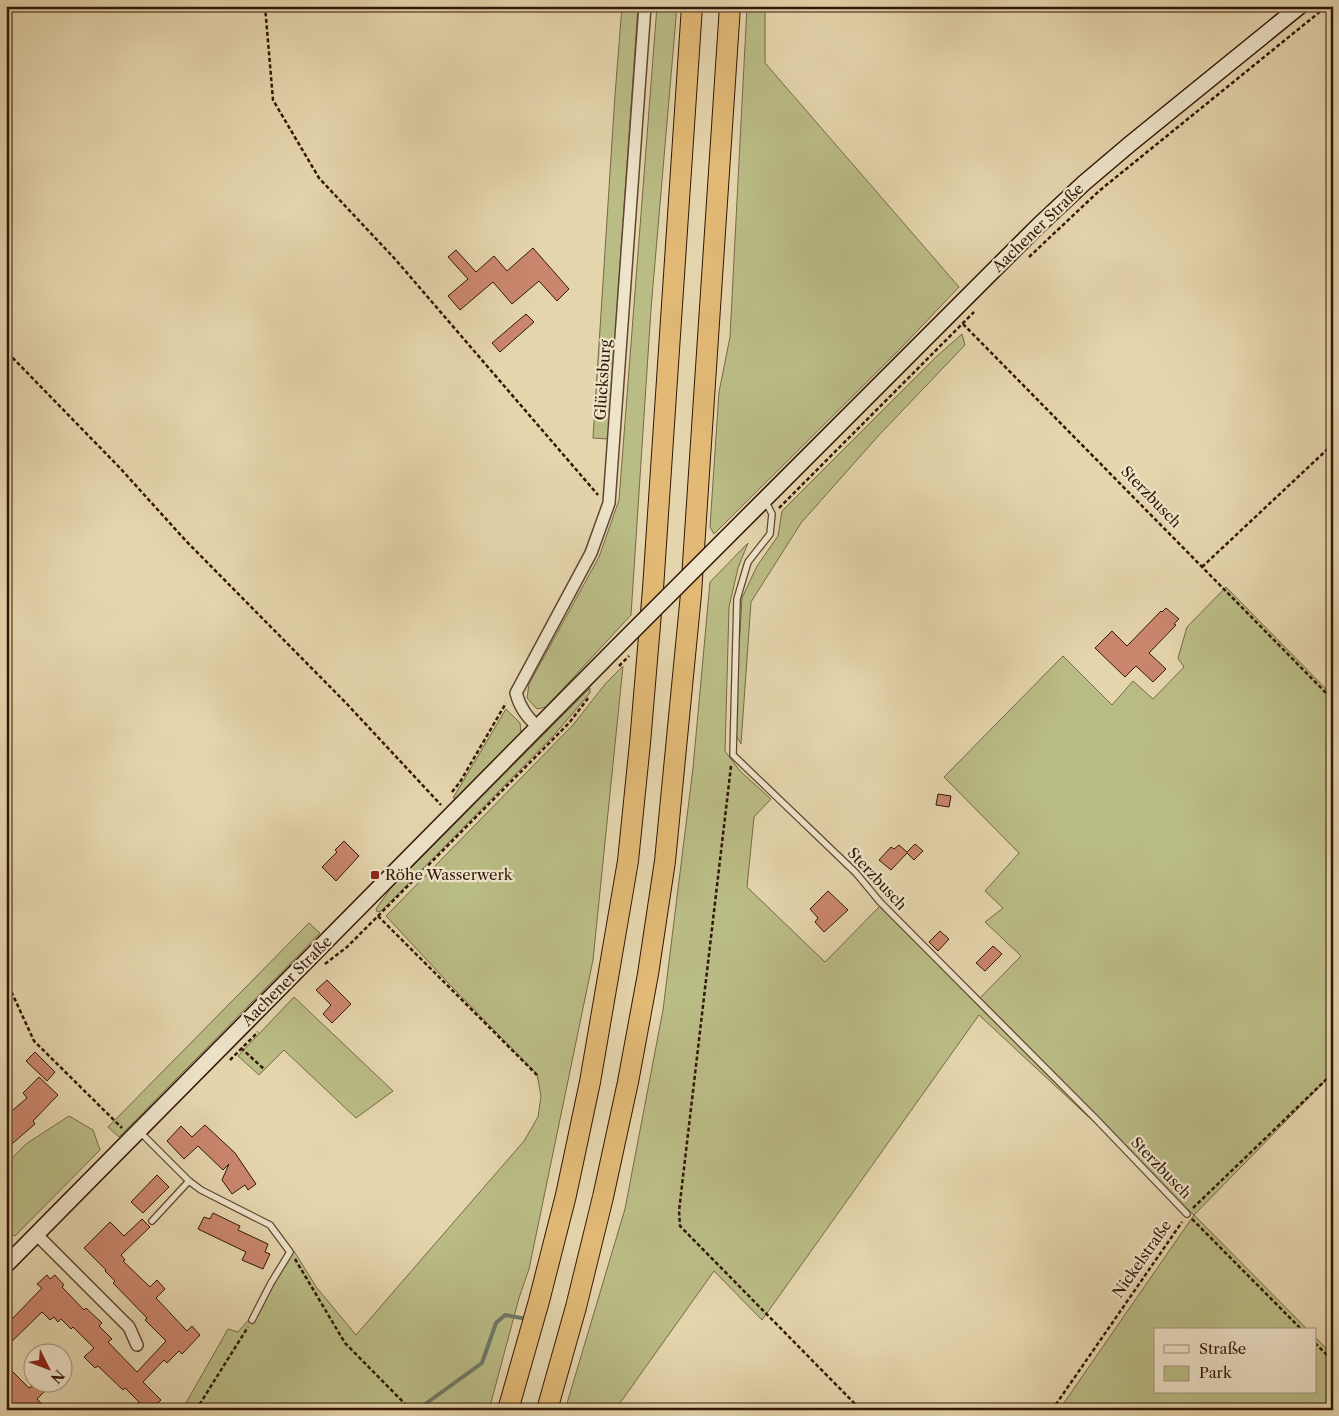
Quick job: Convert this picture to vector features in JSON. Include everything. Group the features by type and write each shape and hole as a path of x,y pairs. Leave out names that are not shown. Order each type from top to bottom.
{"highway":[{"path":"508,1410 539,1301 566,1195 590,1082 628,861 653,589 692,6"},
{"path":"547,1410 604,1197 648,974 665,861 691,594 730,6"}],"main road":[{"name":"Aachener Straße","path":"6,1265 136,1135 236,1044 538,727 1038,226 1084,183 1300,6"}],"street":[{"name":"Glücksburg","path":"516,693 591,552 609,503 645,6"},
{"path":"516,693 519,704 526,716 538,727"},
{"path":"36,1234 129,1327 137,1345"}],"lane":[{"path":"733,755 737,598 748,562 770,534 772,514 765,500"},
{"name":"Sterzbusch","path":"733,755 856,873 880,902 1090,1112 1187,1214"},
{"path":"136,1135 189,1182 270,1225 290,1252 252,1320"},
{"path":"152,1221 189,1182"}],"path":[{"path":"265,6 273,100 319,178 395,259 598,495 609,503"},
{"path":"1029,257 1099,192 1327,6"},
{"path":"772,514 976,310"},
{"name":"Sterzbusch","path":"951,312 1333,700"},
{"path":"6,347 6,352 113,461 186,541 347,704 442,805 435,811"},
{"path":"1202,567 1333,444"},
{"path":"612,672 619,666"},
{"path":"448,798 460,782 504,705 516,693"},
{"path":"319,969 346,947 378,916 569,723 592,693"},
{"path":"733,755 679,1211 680,1226 861,1410"},
{"path":"378,916 537,1075"},
{"path":"6,980 34,1041 136,1135"},
{"path":"228,1062 236,1044 261,1029"},
{"path":"236,1044 265,1070"},
{"name":"Nickelstraße","path":"1052,1410 1187,1214 1333,1073"},
{"path":"1187,1214 1300,1328"},
{"path":"290,1252 346,1343 411,1410"},
{"path":"196,1410 252,1320"},
{"path":"1316,1344 1333,1361"}],"green space":[{"path":"622,6 638,6 608,439 593,438"},
{"path":"657,6 677,6 651,309 631,615 546,707 537,709 527,698 529,684 599,557 619,500"},
{"path":"747,6 765,6 765,63 959,287 900,349 714,534 710,527 719,392 730,337"},
{"path":"962,334 965,345 880,434 801,523 751,602 741,744 734,732 742,598 757,566 778,536 782,511 936,357"},
{"path":"748,543 738,568 729,607 725,751 740,771 771,799 754,817 747,887 825,962 880,906 976,1002 1021,956 985,922 1003,908 985,891 1019,853 944,777 1063,656 1112,705 1133,681 1153,699 1184,667 1178,658 1187,627 1226,587 1333,696 1333,1073 1194,1215 979,1015 762,1320 714,1271 615,1410 565,1410 625,1209 663,1010 693,768 710,582"},
{"path":"623,666 593,960 529,1269 519,1298 489,1410 182,1410 228,1329 238,1332 258,1309 271,1283 294,1251 317,1288 356,1335 524,1141 538,1117 541,1096 537,1074 386,916 573,725 606,683"},
{"path":"590,688 590,693 554,735 381,911 377,912 376,909 391,888"},
{"path":"506,709 520,723 521,732 457,798 453,798"},
{"path":"309,923 320,933 119,1137 108,1127"},
{"path":"294,997 393,1091 356,1118 284,1050 259,1075 238,1056"},
{"path":"69,1116 93,1130 100,1150 15,1236 6,1230 6,1164 26,1144"},
{"path":"1194,1215 1306,1328 1154,1328 1154,1394 1316,1394 1316,1338 1333,1355 1333,1410 1059,1410"}],"building":[{"path":"533,248 569,289 557,301 539,281 512,304 493,282 460,310 448,296 468,279 448,257 456,250 476,272 494,256 507,271"},
{"path":"526,314 534,322 500,352 492,343"},
{"path":"1166,608 1179,619 1174,624 1176,625 1149,653 1166,669 1153,682 1136,666 1125,677 1095,648 1112,631 1127,646"},
{"path":"938,794 951,796 949,807 936,805"},
{"path":"344,841 359,856 336,881 322,867 337,852 335,850"},
{"path":"915,844 923,851 914,860 907,853 891,870 879,860 891,847 894,849 899,845 907,852"},
{"path":"828,891 848,910 824,932 815,922 818,918 810,909"},
{"path":"940,931 949,939 938,951 929,942"},
{"path":"993,946 1002,954 985,971 976,963"},
{"path":"327,980 351,1004 332,1023 323,1014 331,1005 316,990"},
{"path":"35,1052 55,1072 47,1081 26,1061"},
{"path":"39,1077 58,1095 33,1121 35,1124 6,1149 6,1116 27,1098 23,1093"},
{"path":"205,1125 235,1153 256,1184 248,1190 245,1185 232,1194 222,1180 229,1164 223,1170 198,1146 184,1159 167,1141 181,1126 192,1137"},
{"path":"157,1175 169,1187 143,1213 131,1202"},
{"path":"213,1213 240,1226 238,1230 268,1244 265,1252 270,1254 263,1269 242,1260 246,1252 198,1229 204,1217 210,1219"},
{"path":"142,1219 150,1227 121,1255 125,1260 123,1261 150,1287 157,1280 165,1289 156,1298 187,1331 192,1326 200,1335 182,1354 179,1351 167,1363 164,1360 143,1382 161,1400 151,1410 132,1410 139,1402 125,1388 123,1390 98,1366 95,1368 84,1357 94,1348 73,1327 71,1329 61,1319 58,1322 54,1317 50,1320 42,1312 6,1347 6,1311 13,1318 42,1288 37,1284 47,1275 50,1279 55,1275 64,1285 62,1287 84,1310 86,1308 102,1323 99,1326 112,1339 108,1342 137,1372 166,1341 113,1283 115,1281 106,1270 84,1248 110,1222 124,1236"},
{"path":"6,1365 22,1381 22,1394 42,1394 37,1399 48,1410 6,1410"}],"waterway":[{"path":"417,1410 482,1363 496,1323 505,1315 527,1319"}],"place":[{"name":"Röhe Wasserwerk","path":"375,875"}]}
